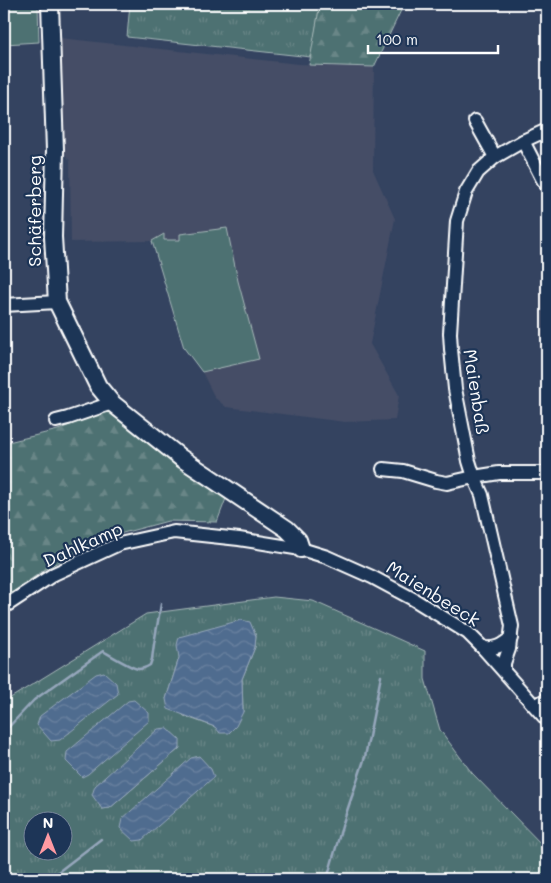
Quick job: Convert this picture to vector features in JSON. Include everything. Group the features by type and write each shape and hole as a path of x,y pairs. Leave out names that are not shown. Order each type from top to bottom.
{"main road":[{"name":"Schäferberg","path":"50,4 55,150 53,237 57,302 98,386 112,403 181,458 287,529 298,540 301,550"}],"street":[{"path":"475,121 495,157"},
{"name":"Maienbaß","path":"504,671 512,626 482,495 469,461 455,389 450,333 456,221 466,192 478,172 495,157 547,130"},
{"path":"523,141 547,186"},
{"path":"4,305 57,302"},
{"path":"56,421 112,403"},
{"path":"383,469 403,471 447,483 499,473 547,473"},
{"name":"Dahlkamp","path":"4,607 54,574 119,544 174,532 239,539 301,550"},
{"name":"Maienbeeck","path":"301,550 327,557 372,577 413,599 468,633 547,720"},
{"path":"483,648 493,649 511,638"},
{"path":"536,706 547,699"}],"shaded area":[{"path":"60,38 299,64 374,67 373,170 395,219 370,344 399,395 395,420 345,422 226,407 215,398 202,372 184,348 152,241 71,242 70,161 64,153"}],"green space":[{"path":"4,4 38,4 39,42 4,44"},
{"path":"130,4 320,4 311,57 127,37"},
{"path":"320,4 404,4 374,67 309,65"},
{"path":"227,228 238,281 259,359 202,372 184,348 152,241 164,234 164,240 180,240 180,234"},
{"path":"112,407 227,496 217,522 168,521 104,538 47,568 4,598 4,443 58,430"},
{"path":"274,597 313,601 425,651 425,679 440,730 472,773 547,850 547,879 4,879 4,702 146,614","holes":["250,623 256,636 255,647 242,679 243,712 215,727 184,716 166,699 179,658","180,748 110,808 102,809"]}],"water":[{"path":"241,620 250,622 256,636 255,647 242,679 243,712 236,726 229,733 220,733 215,727 168,709 166,699 179,658 177,645 179,637"},
{"path":"104,672 116,683 118,694 60,740 51,741 37,725 40,716 96,674"},
{"path":"134,700 149,713 149,721 88,774 82,777 66,761 67,752 128,701"},
{"path":"167,728 180,740 180,748 110,808 102,809 92,795 95,786 158,729"},
{"path":"199,756 211,769 214,777 142,840 134,841 120,828 122,819 191,758"}],"waterway":[{"path":"4,732 34,700 103,651 138,669 150,665 161,604"},
{"path":"327,879 365,757 381,676"},
{"path":"49,879 101,839"}]}
